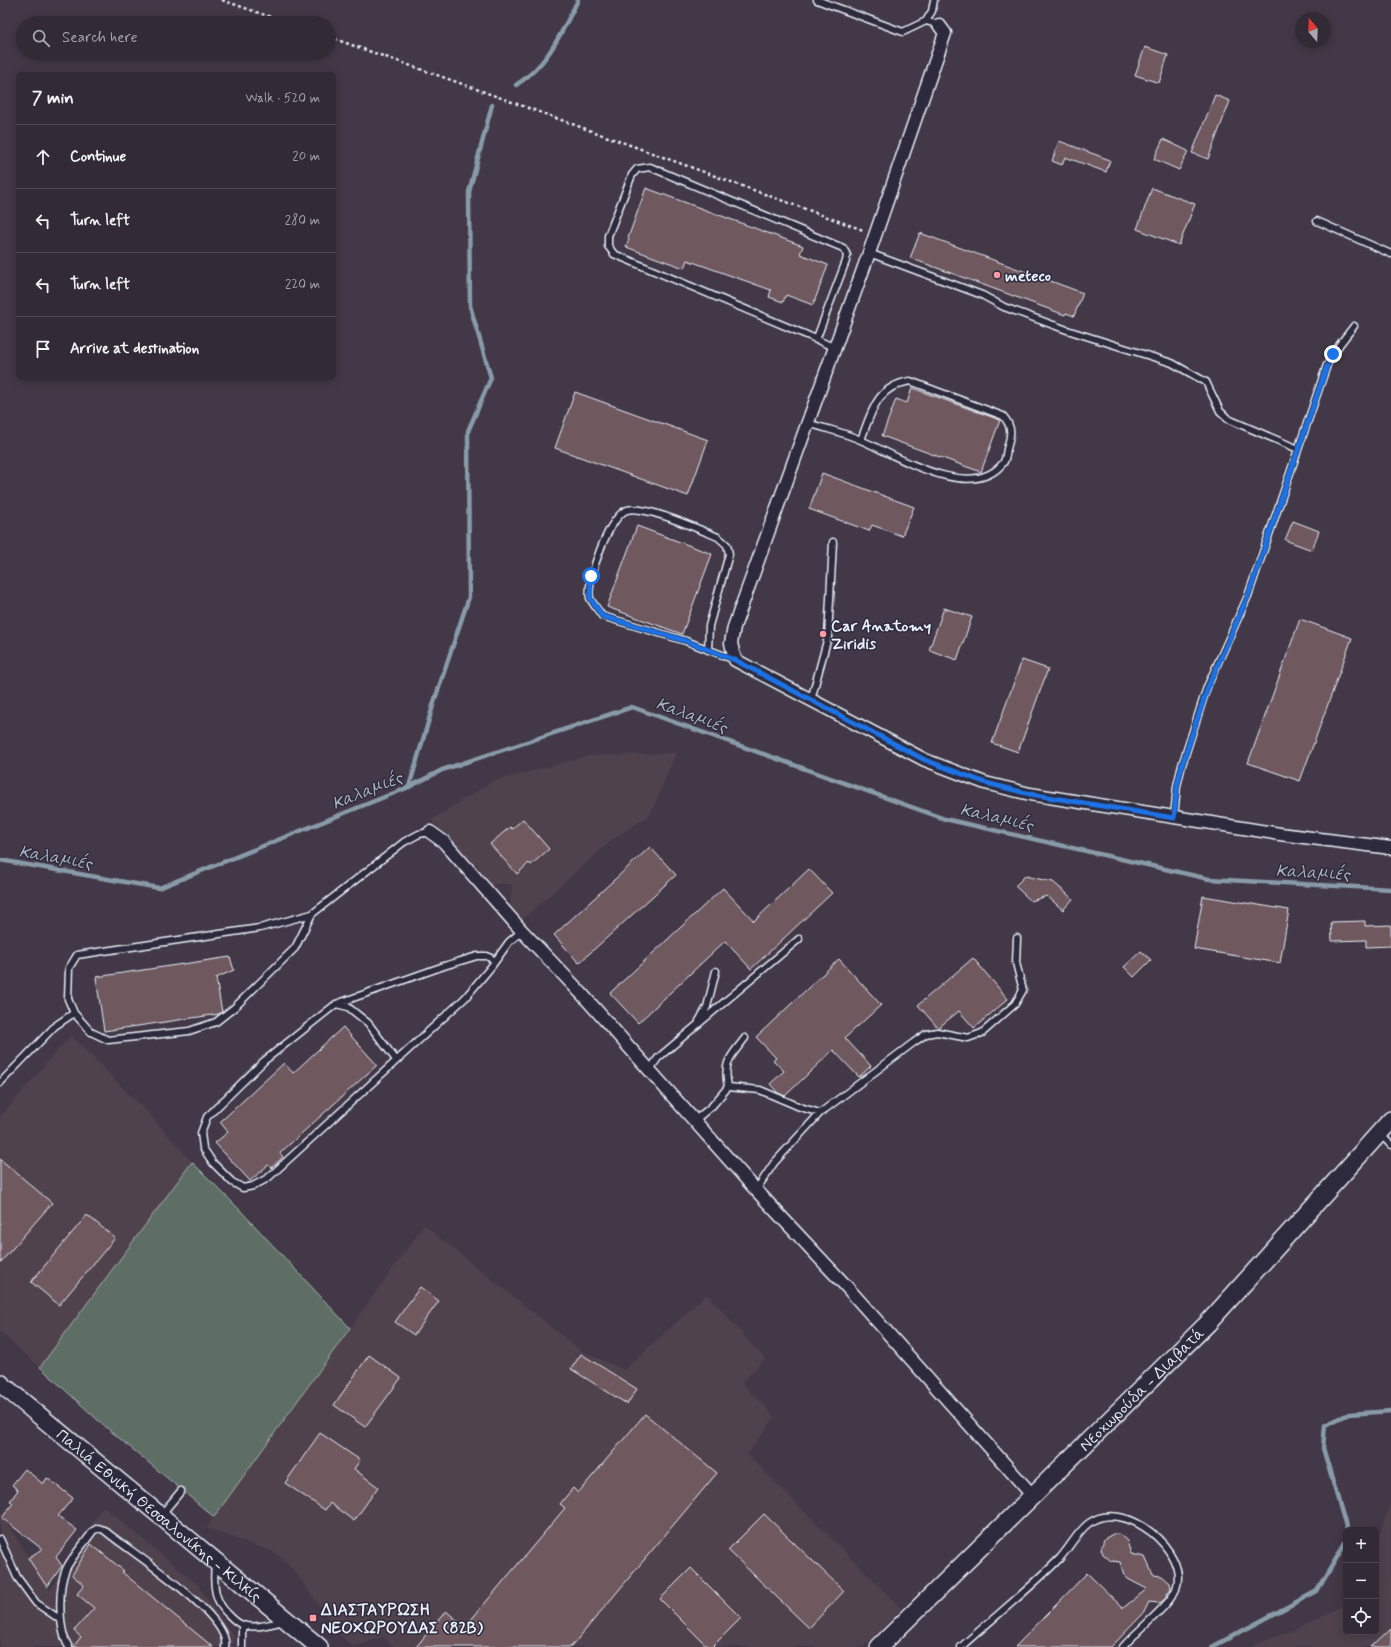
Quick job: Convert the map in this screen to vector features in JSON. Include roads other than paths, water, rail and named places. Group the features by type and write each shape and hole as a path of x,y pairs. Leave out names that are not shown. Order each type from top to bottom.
{"street":[{"path":"939,25 945,33 835,348 734,627 731,643 735,660 925,760 986,783 1030,794 1174,818 1280,834 1391,848"},
{"path":"430,832 444,842 522,931 581,993 649,1071 756,1190 845,1285 1033,1496"},
{"name":"Νεοχωρούδα - Διαβατά","path":"879,1647 1208,1323 1385,1139 1391,1120"},
{"name":"Παλιά Εθνική Θεσσαλονίκης - Κιλκίς","path":"0,1383 319,1647"}],"lane":[{"path":"817,0 903,32 926,21 932,11 934,0"},
{"path":"926,21 939,25"},
{"path":"816,340 848,255 844,248 650,167 636,169 632,175 608,236 608,246 614,254 816,340 835,348"},
{"path":"1317,221 1391,254"},
{"path":"869,252 982,295 1004,307 1067,330 1172,363 1206,382 1220,411 1228,419 1298,450"},
{"path":"1174,818 1177,786 1182,765 1208,687 1248,596 1327,366 1340,344 1354,326"},
{"path":"808,423 861,440 930,472 956,479 980,478 994,471 1004,462 1012,432 1010,423 1003,416 910,380 896,383 884,392 876,401 861,440"},
{"path":"708,650 709,626 729,554 727,545 718,537 646,511 627,510 618,516 605,539 591,576 590,598 602,616 686,641 708,650 735,660"},
{"path":"811,700 828,637 833,542"},
{"path":"312,914 295,948 235,1007 216,1022 190,1031 108,1040 90,1032 74,1013 68,999 69,968 77,954 260,928 312,914 404,842 419,834 430,832"},
{"path":"494,960 487,956 477,956 336,1004 264,1061 207,1117 201,1133 203,1148 213,1163 232,1182 243,1188 253,1186 268,1178 465,998 491,967 494,960 508,942 522,931"},
{"path":"756,1190 774,1163 820,1113 849,1089 926,1034 937,1032 968,1038 982,1033 1015,1004 1023,990 1016,963 1018,938"},
{"path":"649,1071 658,1058 799,939"},
{"path":"696,1026 707,1007 716,971"},
{"path":"336,1004 348,1007 368,1023 396,1060"},
{"path":"0,1084 55,1026 74,1013"},
{"path":"728,1087 725,1074 727,1063 745,1038"},
{"path":"728,1087 760,1090 800,1108 820,1113"},
{"path":"694,1121 712,1106 728,1087"},
{"path":"160,1516 181,1491"},
{"path":"960,1647 1060,1558 1088,1523 1097,1519 1112,1517 1126,1518 1141,1524 1159,1539 1170,1554 1176,1571 1176,1589 1167,1601 1123,1647"},
{"path":"67,1647 61,1620 61,1582 67,1568 93,1531 98,1528 104,1530 192,1597 214,1619 223,1632 224,1647"},
{"path":"0,1539 17,1576 36,1603 61,1620"},
{"path":"215,1561 214,1589 217,1600 225,1611 242,1625 267,1625 286,1620"},
{"path":"214,1619 225,1611"},
{"path":"242,1625 242,1647"}],"waterway":[{"path":"516,85 527,77 546,58 560,36 578,0"},
{"path":"409,787 435,699 469,597 468,431 491,378 470,306 469,192 492,105"},
{"name":"Καλαμιές","path":"0,860 159,888 409,787 442,770 632,707 945,819 1209,879 1391,889"},
{"path":"1346,1527 1323,1448 1325,1425 1349,1414 1391,1411"},
{"path":"1212,1647 1317,1591 1343,1547"}],"place":[{"name":"meteco","path":"997,275"},
{"name":"Car Anatomy Ziridis","path":"823,634"},
{"name":"ΔΙΑΣΤΑΥΡΩΣΗ ΝΕΟΧΩΡΟΥΔΑΣ (82Β)","path":"313,1618"}]}
